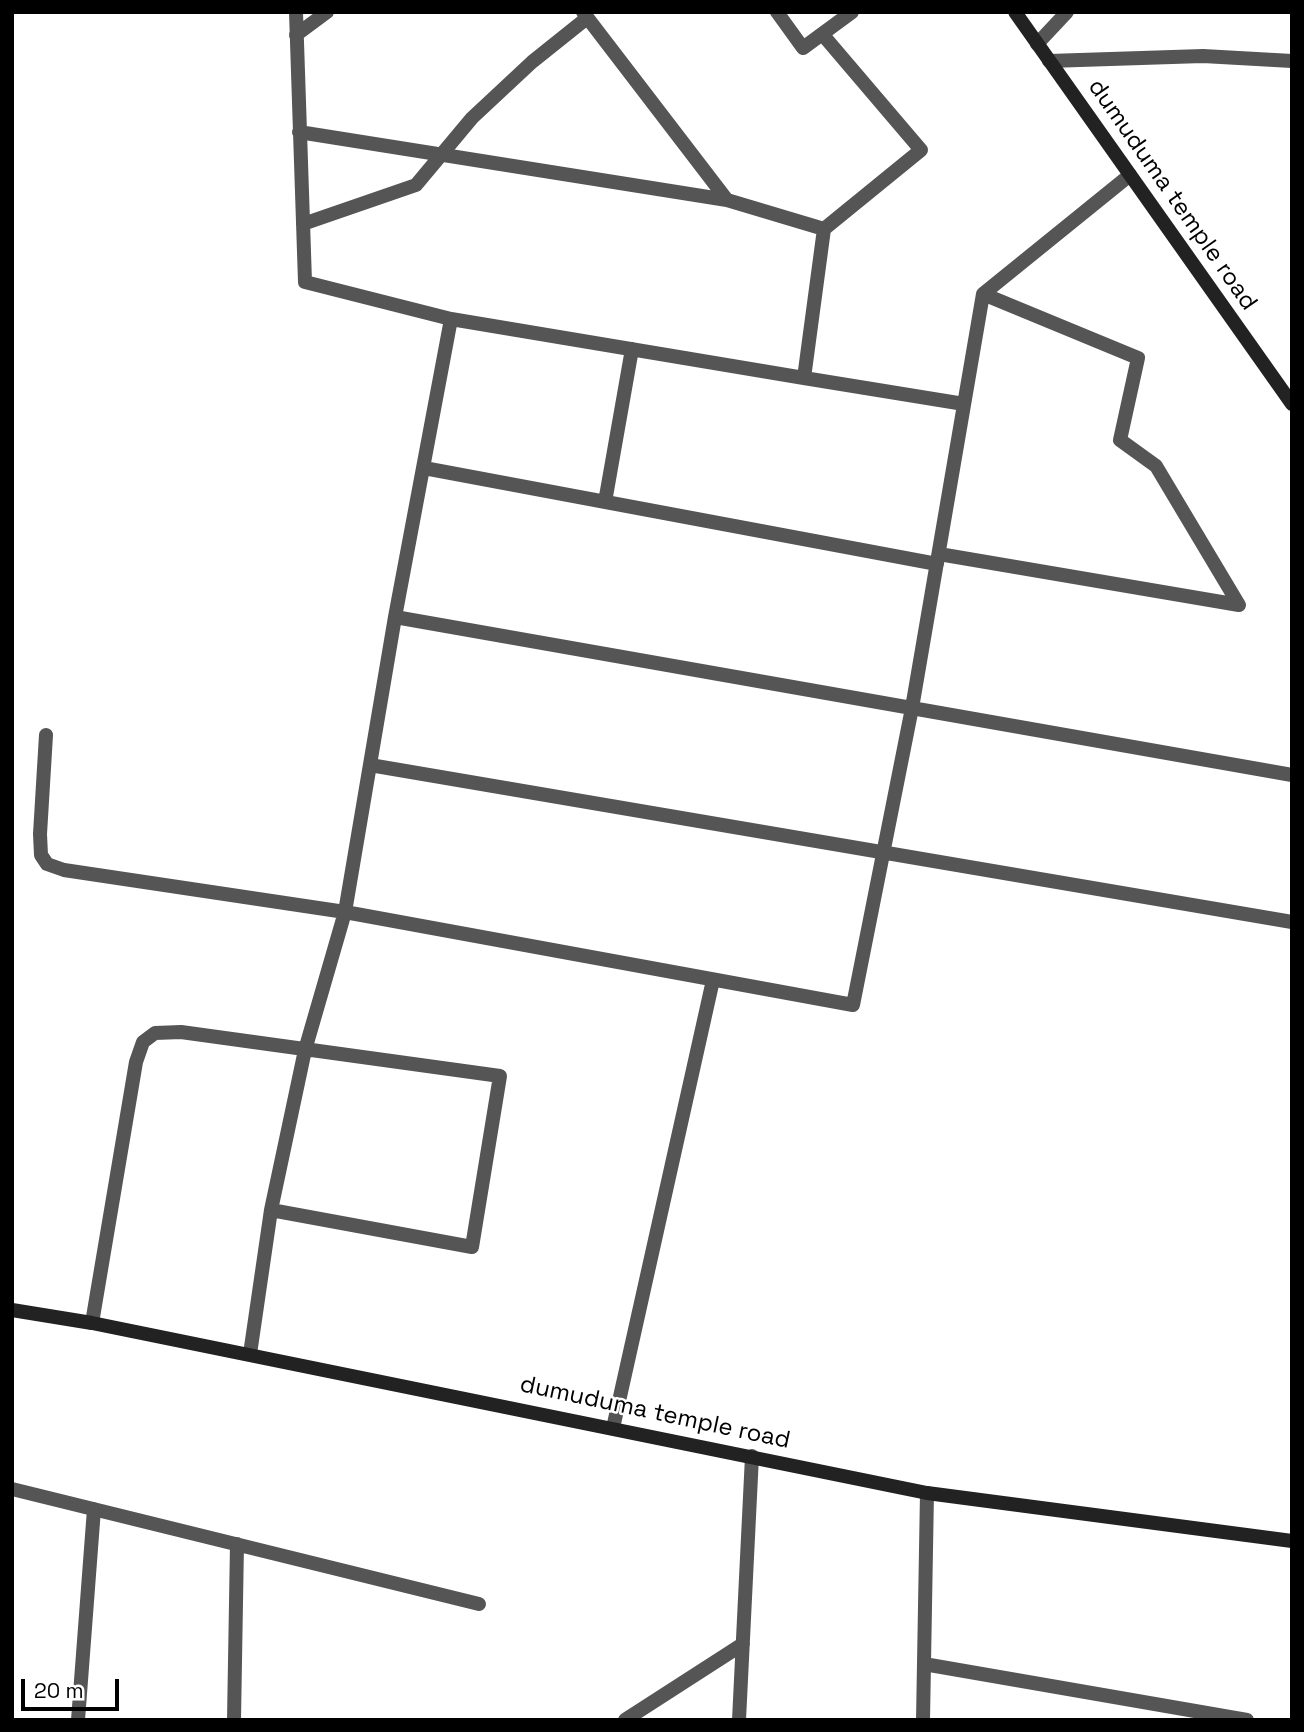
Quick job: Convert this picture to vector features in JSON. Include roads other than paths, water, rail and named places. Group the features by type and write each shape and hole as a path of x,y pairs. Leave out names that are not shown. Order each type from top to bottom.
{"street":[{"path":"296,12 305,282 451,320 964,404"},
{"path":"296,35 327,12"},
{"path":"777,12 803,48 852,12"},
{"name":"dumuduma temple road","path":"1014,12 1292,404"},
{"path":"1037,44 1067,12"},
{"path":"303,224 416,185 472,118 585,15 727,200"},
{"path":"804,378 824,229 921,150 823,34"},
{"path":"1049,61 1203,56 1292,61"},
{"path":"299,132 727,200 824,229"},
{"path":"47,735 41,855 47,864 64,870 345,912 853,1005 912,708 983,294 1130,175"},
{"path":"424,468 938,559 1239,605 1156,466 1120,440 1138,358 983,294"},
{"path":"250,1354 271,1210 305,1050 345,912 395,617 451,320"},
{"path":"605,502 632,349"},
{"path":"395,617 1292,775"},
{"path":"370,765 1292,922"},
{"path":"613,1428 713,980"},
{"path":"92,1322 136,1062 143,1042 155,1033 181,1032 500,1076 472,1247 271,1210"},
{"name":"dumuduma temple road","path":"12,1310 92,1322 927,1493 1292,1541"},
{"path":"739,1720 752,1456"},
{"path":"12,1489 479,1604"},
{"path":"923,1720 927,1493"},
{"path":"78,1720 94,1509"},
{"path":"234,1720 237,1544"},
{"path":"625,1720 743,1644"},
{"path":"924,1664 1247,1720"}]}
